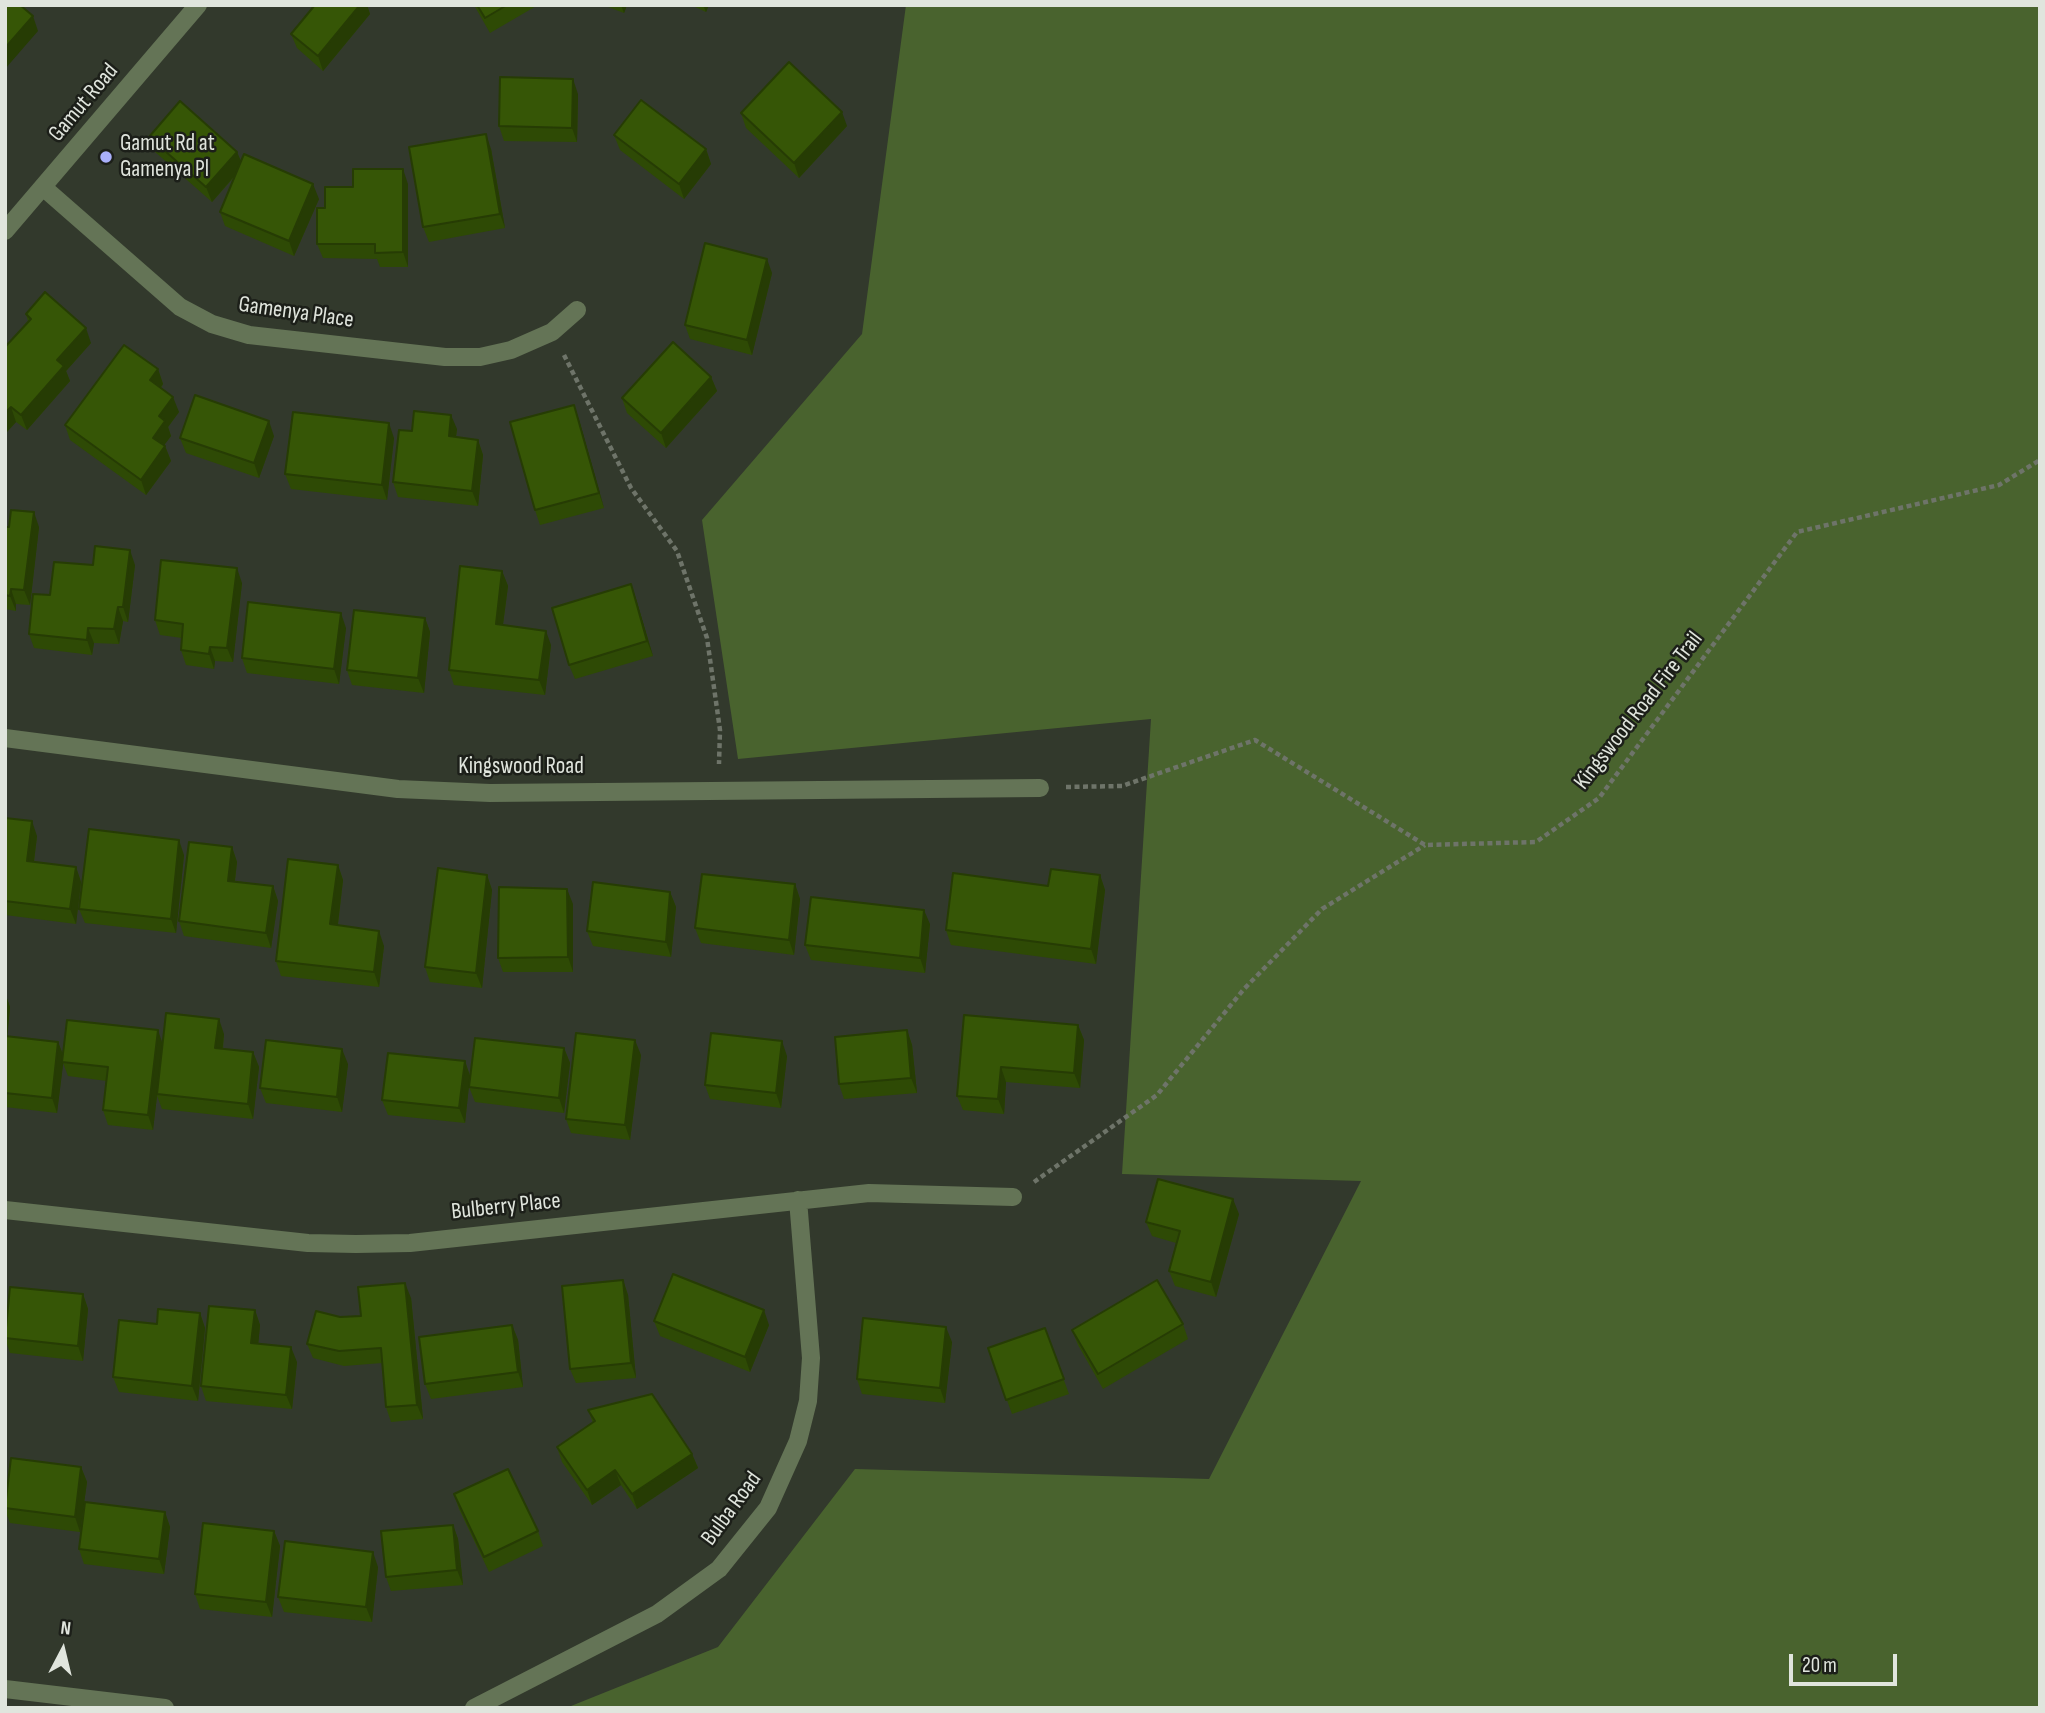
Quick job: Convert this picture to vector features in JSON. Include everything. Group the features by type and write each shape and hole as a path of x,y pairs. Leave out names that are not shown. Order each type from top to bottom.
{"street":[{"name":"Gamut Road","path":"5,231 198,5"},
{"name":"Gamenya Place","path":"44,188 180,307 225,328 250,335 445,358 480,357 512,350 552,332 577,310"},
{"name":"Kingswood Road","path":"5,738 398,789 490,793 718,793 1040,788"},
{"name":"Bulberry Place","path":"5,1210 308,1243 356,1244 410,1243 869,1193 1013,1197"},
{"name":"Bulba Road","path":"474,1708 657,1614 719,1569 768,1508 793,1453 808,1401 811,1358 798,1200"},
{"path":"5,1689 164,1708"}],"path":[{"path":"552,332 631,488 677,551 707,638 720,730 718,793"},
{"name":"Kingswood Road Fire Trail","path":"1425,845 1536,842 1598,798 1797,532 1999,485 2040,460"},
{"path":"1013,1197 1157,1095 1244,989 1322,909 1425,845 1255,740 1122,786 1040,788"}],"green space":[{"path":"906,5 2040,5 2040,1708 566,1708 718,1647 855,1469 1209,1479 1361,1181 1122,1174 1151,719 738,759 702,520 862,334"}],"building":[{"path":"5,5 20,5 33,16 5,48"},
{"path":"315,5 360,5 318,56 291,34"},
{"path":"477,5 507,5 485,18"},
{"path":"789,62 842,112 794,163 741,113"},
{"path":"500,77 573,79 572,128 499,126"},
{"path":"641,100 706,149 679,184 614,135"},
{"path":"180,101 237,152 206,187 149,137"},
{"path":"486,134 500,214 423,227 409,147"},
{"path":"244,154 313,184 289,241 220,212"},
{"path":"353,169 403,169 403,252 375,253 375,244 317,244 317,208 325,208 325,187 353,187"},
{"path":"705,243 767,259 747,340 685,325"},
{"path":"45,292 86,328 57,360 64,366 21,415 11,407 5,413 5,347 31,319 26,314"},
{"path":"673,342 711,377 661,433 622,398"},
{"path":"124,345 158,369 150,380 173,397 159,416 165,421 153,438 165,446 141,480 65,425"},
{"path":"195,395 269,421 254,463 180,438"},
{"path":"574,405 599,493 535,510 510,422"},
{"path":"414,411 451,415 449,436 478,440 472,491 393,482 399,430 412,431"},
{"path":"293,412 389,423 382,485 285,474"},
{"path":"11,510 34,512 24,590 11,589 10,596 5,595 5,527 9,527"},
{"path":"95,546 130,550 123,607 118,607 114,629 88,628 87,640 29,634 33,594 50,595 54,562 93,565"},
{"path":"161,560 237,568 227,648 210,647 209,654 181,650 183,624 155,620"},
{"path":"460,566 502,571 496,624 546,631 539,680 449,670"},
{"path":"631,584 647,641 569,665 552,608"},
{"path":"248,602 341,613 334,669 242,658"},
{"path":"354,610 425,618 418,678 347,670"},
{"path":"5,818 32,821 27,861 76,867 70,909 5,901"},
{"path":"89,829 179,840 171,919 79,909"},
{"path":"189,842 232,847 228,881 273,886 266,933 179,921"},
{"path":"288,859 338,865 330,924 379,931 374,972 276,961"},
{"path":"438,868 487,875 476,973 425,967"},
{"path":"1051,869 1100,875 1091,949 946,930 953,873 1048,886"},
{"path":"702,874 795,884 789,940 695,928"},
{"path":"593,882 670,892 666,942 587,931"},
{"path":"499,887 567,889 568,957 498,958"},
{"path":"811,897 924,910 920,958 805,945"},
{"path":"166,1013 219,1019 215,1048 253,1052 248,1104 157,1094"},
{"path":"964,1015 1078,1025 1074,1073 1001,1067 998,1099 957,1096"},
{"path":"67,1020 158,1030 148,1115 103,1110 108,1067 62,1062"},
{"path":"907,1030 911,1078 839,1084 835,1037"},
{"path":"576,1033 635,1040 625,1125 566,1119"},
{"path":"711,1033 782,1041 776,1093 705,1085"},
{"path":"5,1036 58,1042 52,1098 5,1093"},
{"path":"475,1038 564,1048 559,1098 469,1087"},
{"path":"266,1040 342,1049 337,1097 260,1088"},
{"path":"388,1053 465,1061 459,1108 382,1100"},
{"path":"1158,1179 1233,1199 1211,1282 1169,1271 1180,1231 1146,1222"},
{"path":"673,1274 764,1310 745,1357 654,1321"},
{"path":"623,1280 631,1363 570,1369 562,1286"},
{"path":"1157,1280 1183,1324 1098,1374 1072,1330"},
{"path":"405,1283 417,1405 386,1407 381,1348 339,1351 307,1344 316,1311 340,1317 361,1316 358,1287"},
{"path":"10,1287 83,1294 78,1346 5,1338"},
{"path":"209,1306 255,1310 251,1343 291,1347 286,1395 201,1386"},
{"path":"158,1309 200,1313 192,1386 113,1377 119,1320 157,1324"},
{"path":"863,1318 946,1327 940,1388 857,1379"},
{"path":"512,1325 518,1372 425,1384 419,1337"},
{"path":"1045,1328 1064,1379 1006,1400 988,1348"},
{"path":"652,1394 692,1454 632,1494 615,1470 587,1490 557,1447 595,1421 588,1410"},
{"path":"11,1458 81,1467 75,1517 5,1508"},
{"path":"508,1469 538,1531 484,1557 454,1494"},
{"path":"85,1502 165,1512 159,1559 79,1549"},
{"path":"203,1523 274,1531 266,1602 195,1594"},
{"path":"453,1525 457,1570 386,1577 381,1531"},
{"path":"285,1541 373,1552 366,1607 278,1597"}],"place":[{"name":"Gamut Rd at Gamenya Pl","path":"106,157"}]}
